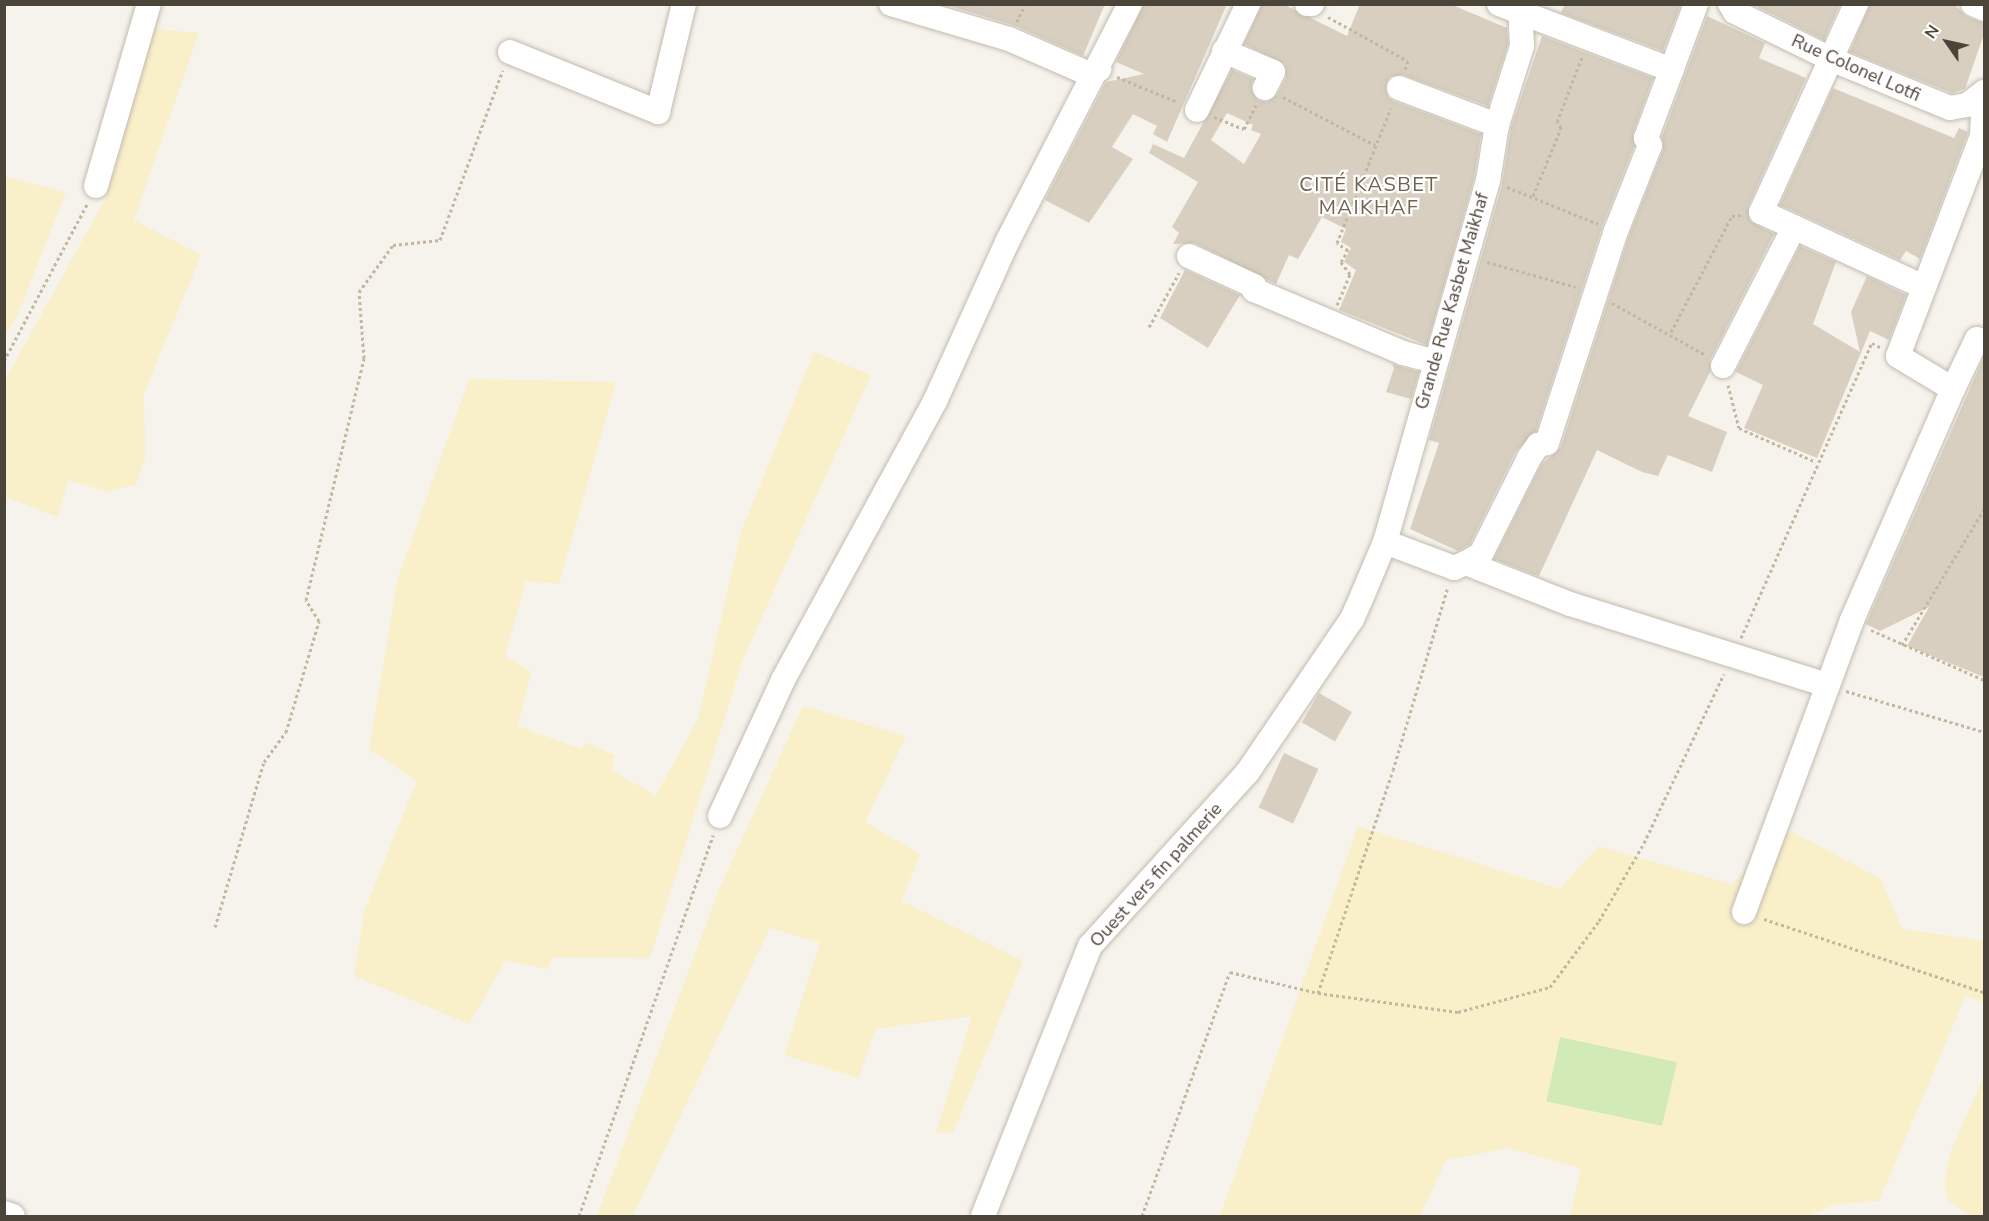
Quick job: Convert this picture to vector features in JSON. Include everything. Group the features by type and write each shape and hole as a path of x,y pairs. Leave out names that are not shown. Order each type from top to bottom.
{"street":[{"path":"96,186 150,4"},
{"path":"510,52 658,112 684,4"},
{"path":"891,4 1009,39 1087,73 1099,69"},
{"path":"720,816 783,680 935,401 1007,242 1099,69 1130,4"},
{"path":"1197,110 1248,4"},
{"path":"1460,566 1481,554 1529,458 1538,445 1547,443 1616,231 1650,145 1646,138 1696,4"},
{"name":"Rue Colonel Lotfi","path":"1710,4 1735,7 1833,60 1950,108 1967,105 1984,92"},
{"path":"1856,4 1833,60 1761,212 1924,287"},
{"path":"1972,4 1984,9"},
{"path":"1513,7 1588,41 1672,70"},
{"name":"Grande Rue Kasbet Maikhaf","path":"1363,594 1385,542 1433,361 1488,181 1497,125 1522,46 1513,7"},
{"path":"1224,51 1273,72 1265,88"},
{"path":"1399,88 1497,125"},
{"path":"1953,389 1898,356 1982,136 1984,92"},
{"path":"1723,366 1794,227"},
{"path":"1189,256 1254,286 1254,290 1403,352 1433,361"},
{"path":"1744,912 1852,620 1953,389 1977,339 1984,343"},
{"path":"1385,542 1570,604 1734,653 1827,685"},
{"name":"Ouest vers fin palmerie","path":"983,1216 1090,946 1246,773 1352,619 1363,594"},
{"path":"4,1213 12,1216"}],"path":[{"path":"1310,5 1349,32 1408,60 1337,243 1348,250 1341,262 1350,274 1330,321"},
{"path":"1533,196 1561,128 1557,122 1588,41"},
{"path":"215,927 264,762 286,732 319,621 306,600 364,358 359,292 393,245 440,240 510,52"},
{"path":"1099,69 1245,129 1265,88 1347,127 1348,132 1375,145"},
{"path":"1488,181 1533,196 1616,231"},
{"path":"4,361 96,186"},
{"path":"1671,332 1732,216 1761,212"},
{"path":"1149,327 1189,256"},
{"path":"1142,1216 1230,972 1318,993 1458,1012 1550,987 1599,921 1644,843 1734,653 1816,463 1826,449 1872,343 1898,356"},
{"path":"1723,366 1739,428 1816,463"},
{"path":"1902,645 1984,509"},
{"path":"1318,993 1460,566"},
{"path":"1852,620 1902,645 1984,680"},
{"path":"1827,685 1984,732"},
{"path":"579,1216 720,816"},
{"path":"1744,912 1984,992"}],"green space":[{"path":"1560,1037 1677,1062 1664,1127 1546,1102"}],"sand":[{"path":"153,29 199,33 134,220 201,255 144,393 145,459 136,484 108,492 68,480 58,517 5,497 4,382 104,201"},
{"path":"5,177 66,192 19,312 5,336"},
{"path":"814,352 871,375 743,659 650,958 553,957 547,969 506,960 469,1024 354,976 364,911 417,781 369,749 398,578 469,379 616,382 559,584 526,581 505,656 531,672 518,726 582,749 585,742 614,755 612,771 656,795 698,719 741,532"},
{"path":"803,706 906,736 865,822 920,854 902,901 1023,961 953,1133 936,1133 972,1016 875,1029 859,1078 784,1055 820,943 770,928 633,1216 597,1216 720,887"},
{"path":"1358,826 1560,889 1598,846 1732,884 1791,831 1881,879 1902,929 1984,941 1984,1003 1966,995 1879,1201 1836,1204 1808,1216 1570,1216 1581,1168 1508,1148 1446,1160 1420,1216 1220,1216","holes":["1560,1037 1677,1062 1662,1126 1546,1102"]},
{"path":"1984,1076 1984,1216 1971,1216 1948,1200 1944,1183 1950,1153"}],"building":[{"path":"943,4 1105,4 1083,56 1013,25"},
{"path":"1144,4 1227,4 1167,142 1153,134 1157,126 1133,114 1112,147 1133,159 1089,223 1045,200 1106,82 1144,74 1116,62"},
{"path":"1262,4 1283,4 1347,36 1360,4 1450,4 1507,28 1508,44 1488,106 1403,75 1390,77 1386,84 1388,97 1393,101 1481,134 1474,178 1427,345 1339,310 1356,270 1344,262 1351,248 1341,242 1346,229 1322,217 1298,259 1289,255 1276,284 1195,243 1173,244 1179,233 1172,227 1198,182 1149,153 1153,144 1184,158 1232,70 1253,79 1251,89 1258,100 1266,102 1277,95 1286,78 1285,64 1244,44","holes":["1227,113 1253,125 1251,130 1261,134 1244,164 1211,140"]},
{"path":"1565,4 1681,4 1663,51 1561,13"},
{"path":"1752,4 1840,4 1824,40"},
{"path":"1870,4 1954,4 1967,17 1984,23 1984,34 1965,89 1952,93 1850,52"},
{"path":"1707,16 1765,43 1759,58 1806,78 1748,207 1750,221 1774,234 1710,360 1710,372 1688,416 1727,432 1712,472 1668,455 1658,476 1642,472 1597,450 1539,576 1535,575 1494,559 1541,465 1561,447 1629,236 1663,150 1662,137"},
{"path":"1542,36 1653,78 1633,133 1634,146 1602,227 1536,431 1516,451 1470,544 1458,551 1410,529 1439,443 1429,440 1502,185 1511,128"},
{"path":"1833,88 1954,138 1959,128 1968,132 1920,259 1906,251 1900,260 1780,205"},
{"path":"1800,246 1836,262 1813,324 1860,352 1851,312 1867,276 1906,295 1889,340 1870,331 1817,458 1744,428 1763,385 1736,372"},
{"path":"1185,270 1240,295 1208,348 1160,318"},
{"path":"1984,357 1984,677 1907,646 1929,607 1880,631 1866,624"},
{"path":"1392,364 1419,372 1411,399 1386,392 1394,368"},
{"path":"1319,693 1352,712 1335,741 1302,722"},
{"path":"1284,753 1318,769 1293,823 1259,807"}],"district":[{"name":"CITÉ KASBET MAIKHAF","path":"1369,196"}]}
